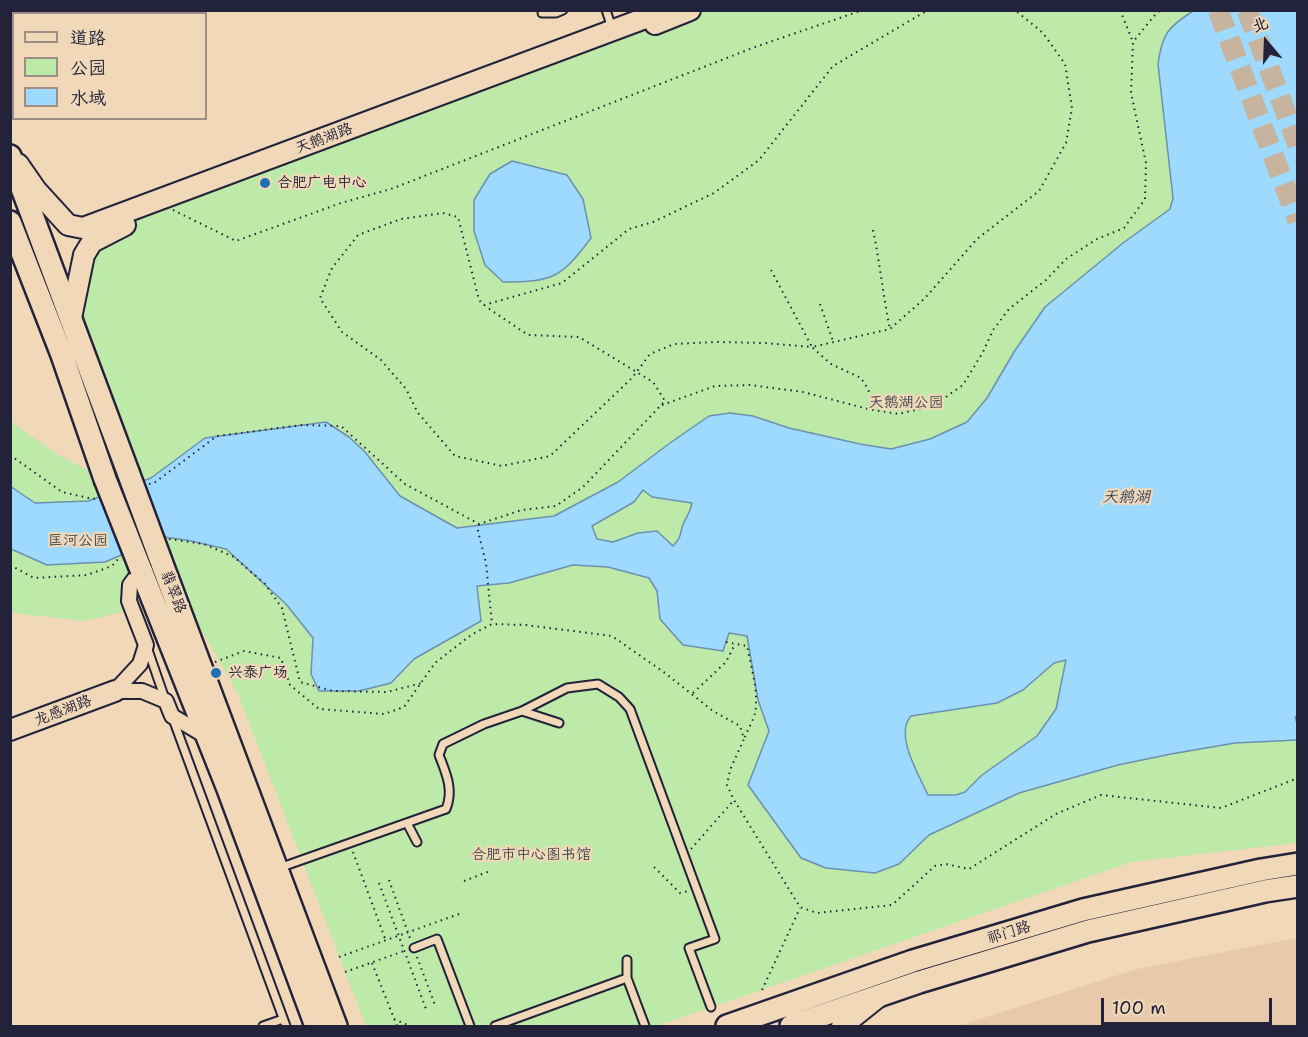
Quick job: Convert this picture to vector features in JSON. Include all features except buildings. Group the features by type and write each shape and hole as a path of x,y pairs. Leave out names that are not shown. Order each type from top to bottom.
{"main road":[{"name":"翡翠路","path":"10,156 71,318 136,479 201,667 336,1026"},
{"name":"翡翠路","path":"10,222 62,355 104,488 141,570 208,737 316,1026"},
{"name":"祁门路","path":"727,1026 913,961 1083,910 1261,870 1298,864"},
{"name":"祁门路","path":"791,1026 881,995 1088,931 1265,891 1298,886"}],"street":[{"name":"天鹅湖路","path":"10,152 36,190 68,225 83,228 667,10"},
{"name":"天鹅湖路","path":"71,318 84,255 92,242 130,223 690,10"},
{"path":"115,691 140,664 146,645 129,602 130,585 141,570"},
{"path":"115,691 142,691 166,700 172,716 208,737 231,746"},
{"name":"龙感湖路","path":"10,730 115,691"},
{"path":"842,1026 881,995"}],"lane":[{"path":"542,13 556,13 563,10"},
{"path":"606,10 613,30"},
{"path":"146,645 166,700"},
{"path":"277,869 446,809 450,797 448,778 439,755 443,744 484,724 522,711 567,688 598,684 619,697 630,709 715,939 689,948 711,1007"},
{"path":"522,711 559,723"},
{"path":"172,716 285,1023 263,1026"},
{"path":"406,823 417,842"},
{"path":"414,948 437,939 470,1026"},
{"path":"627,960 627,978 645,1026"},
{"path":"495,1026 627,978"}],"path":[{"path":"169,208 236,241 341,203 391,189 755,47 863,10"},
{"path":"484,305 562,283 629,229 653,222 714,193 759,160 833,66 928,10"},
{"path":"136,479 154,483 217,436 302,425 341,426 405,484 479,524 522,510 556,506 583,487 665,401 653,382 637,371 579,337 528,335 484,305 479,300 458,217 443,213 401,219 358,235 332,268 320,298 342,332 381,360 406,389 418,413 455,456 502,466 550,456 637,371 650,354 674,344 764,343 812,347 890,330 924,298 977,239 1039,191 1066,143 1072,108 1065,64 1043,33 1015,10"},
{"path":"661,405 715,386 750,385 772,390 803,392 868,409 898,414 933,406 963,385 993,330 1009,309 1046,280 1065,259 1097,239 1124,228 1145,199 1146,163 1131,93 1132,42 1120,10"},
{"path":"1132,42 1161,10"},
{"path":"873,230 890,330"},
{"path":"771,270 812,347 831,363 861,378 871,398 868,409"},
{"path":"820,304 833,342"},
{"path":"10,455 63,492 93,500 104,488"},
{"path":"479,524 478,531 486,563 492,624"},
{"path":"161,551 171,538 204,544 234,557 265,584 282,608 300,682 333,691 387,692 422,683"},
{"path":"10,565 34,578 87,574 112,566 122,555"},
{"path":"201,667 244,651 281,658 290,685 319,709 384,714 404,707 435,663 471,635 492,624 526,625 612,636 713,711 740,726 744,739"},
{"path":"726,642 747,646 754,686 755,716 749,723 730,770 727,785 800,907 817,913 892,904 935,866 946,864 969,869 1056,814 1101,795 1221,808 1298,778"},
{"path":"692,694 726,662 735,644"},
{"path":"685,856 734,800"},
{"path":"350,843 386,941"},
{"path":"654,867 680,893"},
{"path":"464,881 490,871"},
{"path":"389,880 402,916"},
{"path":"379,883 426,1009"},
{"path":"762,990 800,907"},
{"path":"339,957 459,914"},
{"path":"345,972 414,948"},
{"path":"372,963 397,1026"},
{"path":"421,967 435,1005"},
{"path":"394,1019 410,1026"}],"shaded area":[{"path":"1297,938 1297,1026 958,1026 1137,969"}],"green space":[{"name":"天鹅湖公园","path":"690,11 1297,11 1297,843 1131,862 657,1026 366,1026 238,694 162,561 144,569 135,578 132,590 132,609 86,621 11,613 10,421 55,453 105,479 128,472 71,318 84,255 130,223"}],"water":[{"name":"天鹅湖","path":"1193,11 1297,11 1298,715 1295,717 1297,740 1235,743 1118,765 1019,793 929,835 899,864 875,873 826,868 801,858 748,785 769,731 758,700 747,636 729,633 723,651 683,645 660,619 657,591 649,578 608,567 573,565 509,583 477,586 481,621 414,659 391,683 359,691 319,691 311,674 313,638 286,604 226,549 164,537 105,562 47,565 11,549 10,486 35,503 88,501 151,478 205,438 326,422 349,437 365,452 400,496 457,528 554,516 618,482 709,416 730,413 753,416 789,428 891,449 930,439 967,422 987,398 1014,352 1045,307 1123,243 1170,209 1173,198 1158,64 1164,38","holes":["643,490 652,497 692,503 676,543 673,546 657,531 638,533 613,542 597,539 592,526 634,502","1066,660 1056,709 1037,736 982,775 965,792 956,795 928,795 914,766 907,744 906,724 911,716 997,703 1023,690 1054,663"]},
{"path":"512,161 567,175 583,199 591,238 572,262 563,270 545,279 503,282 485,265 474,231 474,200 490,174"}],"tunnel":[{"path":"1218,10 1298,221"},
{"path":"1247,10 1298,145"}],"place":[{"name":"合肥广电中心","path":"265,183"},
{"name":"兴泰广场","path":"216,673"}],"park label":[{"name":"匡河公园","path":"78,541"},
{"name":"合肥市中心图书馆","path":"531,855"}]}
